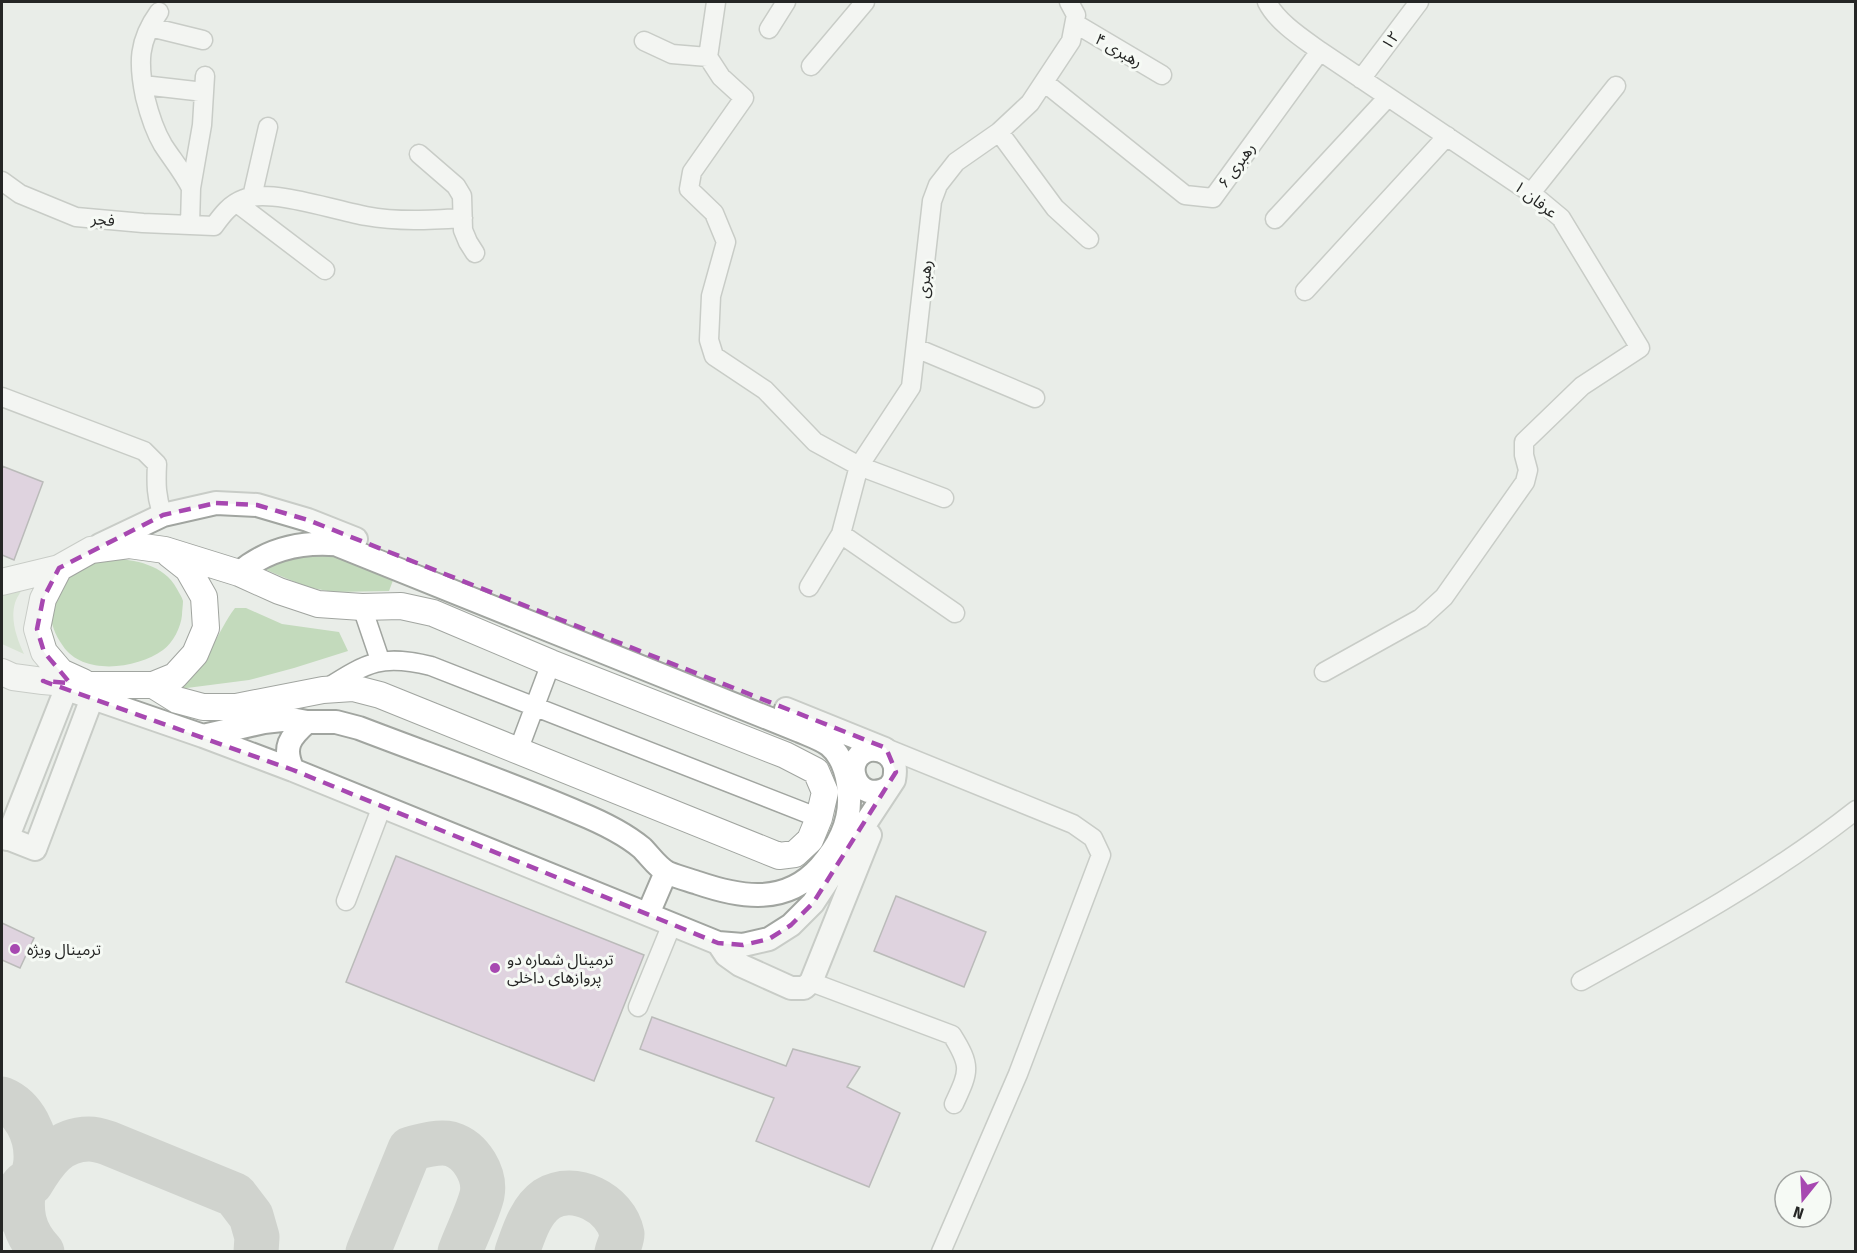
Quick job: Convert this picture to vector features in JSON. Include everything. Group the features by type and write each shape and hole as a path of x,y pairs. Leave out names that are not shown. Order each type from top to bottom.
{"highway":[{"path":"2,582 59,568 91,550 129,545 165,550 239,573 279,591 318,604 362,607 401,606 433,613 551,663 785,754 816,771 825,792 819,818 810,840 795,854 779,856 380,695 353,688 323,690 236,707 203,707 177,700 153,685"},
{"path":"2,672 13,677 73,688 153,685 175,676 195,654 206,628 204,597 188,569 165,550"},
{"path":"59,568 43,599 37,629 44,652 73,688"}],"main road":[{"path":"4,838 34,849 73,688 293,770 718,943 743,945 769,939 791,925 813,903 894,780 895,764 885,750 308,520 257,505 216,503 163,515 91,550"},
{"path":"239,573 251,562 306,543 384,550"},
{"path":"203,736 264,722 291,719 307,722 336,722 359,728 580,813 620,833 641,848 666,872 708,887 745,896 774,895 797,886 813,874 831,855 843,833 849,808 849,785 842,762 829,745 800,731 335,544"},
{"path":"293,770 287,758 289,742 307,722"},
{"path":"885,750 867,751 860,755 853,770 854,778 866,790 882,791 889,787"},
{"path":"718,943 726,955 740,965 791,988 804,988 811,982 889,787"},
{"path":"648,914 666,872"}],"street":[{"path":"716,2 708,57 721,77 744,98 692,172 689,189 714,213 726,242 711,296 709,340 714,356 765,390 815,442 859,466 944,498"},
{"path":"769,28 786,2"},
{"path":"811,66 865,2"},
{"path":"1069,2 1077,15 1076,24"},
{"name":"عرفان ۱","path":"1267,2 1271,9 1296,33 1320,51 1531,192 1561,218 1640,348 1582,386 1524,442 1524,455 1528,470 1525,482 1444,597 1421,618 1324,672"},
{"name":"۱۲","path":"1361,79 1419,2"},
{"path":"191,188 163,144 151,120 140,69 141,55 144,38 154,20 203,40"},
{"name":"رهبری ۴","path":"1076,24 1162,75"},
{"name":"رهبری","path":"809,587 841,534 859,466 911,387 932,201 938,184 956,162 999,132 1030,103 1071,41 1076,24"},
{"path":"644,41 672,54 708,57"},
{"name":"رهبری ۶","path":"1044,82 1185,195 1212,198 1320,51"},
{"path":"143,85 205,84 202,125 191,188 190,225"},
{"path":"1531,192 1616,86"},
{"path":"1275,219 1388,97"},
{"path":"245,200 268,127"},
{"path":"999,132 1055,208 1089,239"},
{"path":"1305,291 1447,136"},
{"path":"419,154 456,186 462,196 463,230 475,254"},
{"name":"فجر","path":"2,181 20,194 76,217 143,223 214,226 225,210 245,200"},
{"path":"245,200 260,196 291,199 368,217 421,220 463,218"},
{"path":"245,200 325,270"},
{"path":"916,348 1035,398"},
{"path":"2,397 144,451 157,464 157,501 163,515"},
{"path":"841,534 955,613"},
{"path":"362,607 380,660"},
{"path":"323,690 347,675 380,660 406,660 430,666 819,818"},
{"path":"518,751 551,663"},
{"path":"885,750 1073,824 1093,838 1101,855 1018,1074 941,1251"},
{"path":"346,901 382,806"},
{"path":"1581,981 1717,906 1823,836 1856,810"},
{"path":"638,1007 672,924"},
{"path":"811,982 952,1035 964,1054 968,1074 954,1104"}],"highlighted area":[{"path":"216,503 257,505 308,520 886,748 896,772 813,903 791,925 769,939 743,945 718,943 293,770 43,681 70,683 44,652 37,629 43,599 59,568 163,515"}],"green space":[{"path":"330,553 395,575 389,591 333,592 307,587 264,569 288,559"},
{"path":"110,558 139,562 157,569 171,581 183,601 180,625 167,647 152,657 125,665 97,665 83,662 72,656 54,630 51,615 52,602 58,590 68,579 94,563"},
{"path":"27,582 16,600 13,616 24,654 2,644 2,590"},
{"path":"235,608 246,608 282,624 339,632 348,651 249,680 179,689 184,676 213,644"}],"building":[{"path":"2,466 43,482 14,560 2,555"},
{"name":"ترمینال شماره دو پروازهای داخلی","path":"396,856 644,955 594,1081 346,982"},
{"path":"896,896 986,932 964,987 874,951"},
{"name":"ترمینال ویژه","path":"2,923 34,938 20,968 2,960"},
{"path":"652,1017 786,1066 793,1049 860,1067 847,1087 900,1113 869,1187 756,1141 774,1098 640,1049"}],"taxiway":[{"path":"2,1099 17,1109 28,1123 36,1150 31,1183 42,1166 61,1147 78,1140 91,1139 106,1142 235,1195 251,1216 257,1237 256,1252"},
{"path":"368,1252 410,1149 441,1143 451,1144 465,1152 476,1164 482,1179 480,1202 460,1252"},
{"path":"2,1209 24,1184 22,1203 26,1228 42,1252"},
{"path":"517,1252 528,1223 541,1204 558,1194 569,1193 581,1194 592,1199 612,1213 622,1234 617,1252"}],"place":[{"name":"ترمینال ویژه","path":"15,949"},
{"name":"ترمینال شماره دو پروازهای داخلی","path":"495,968"}]}
